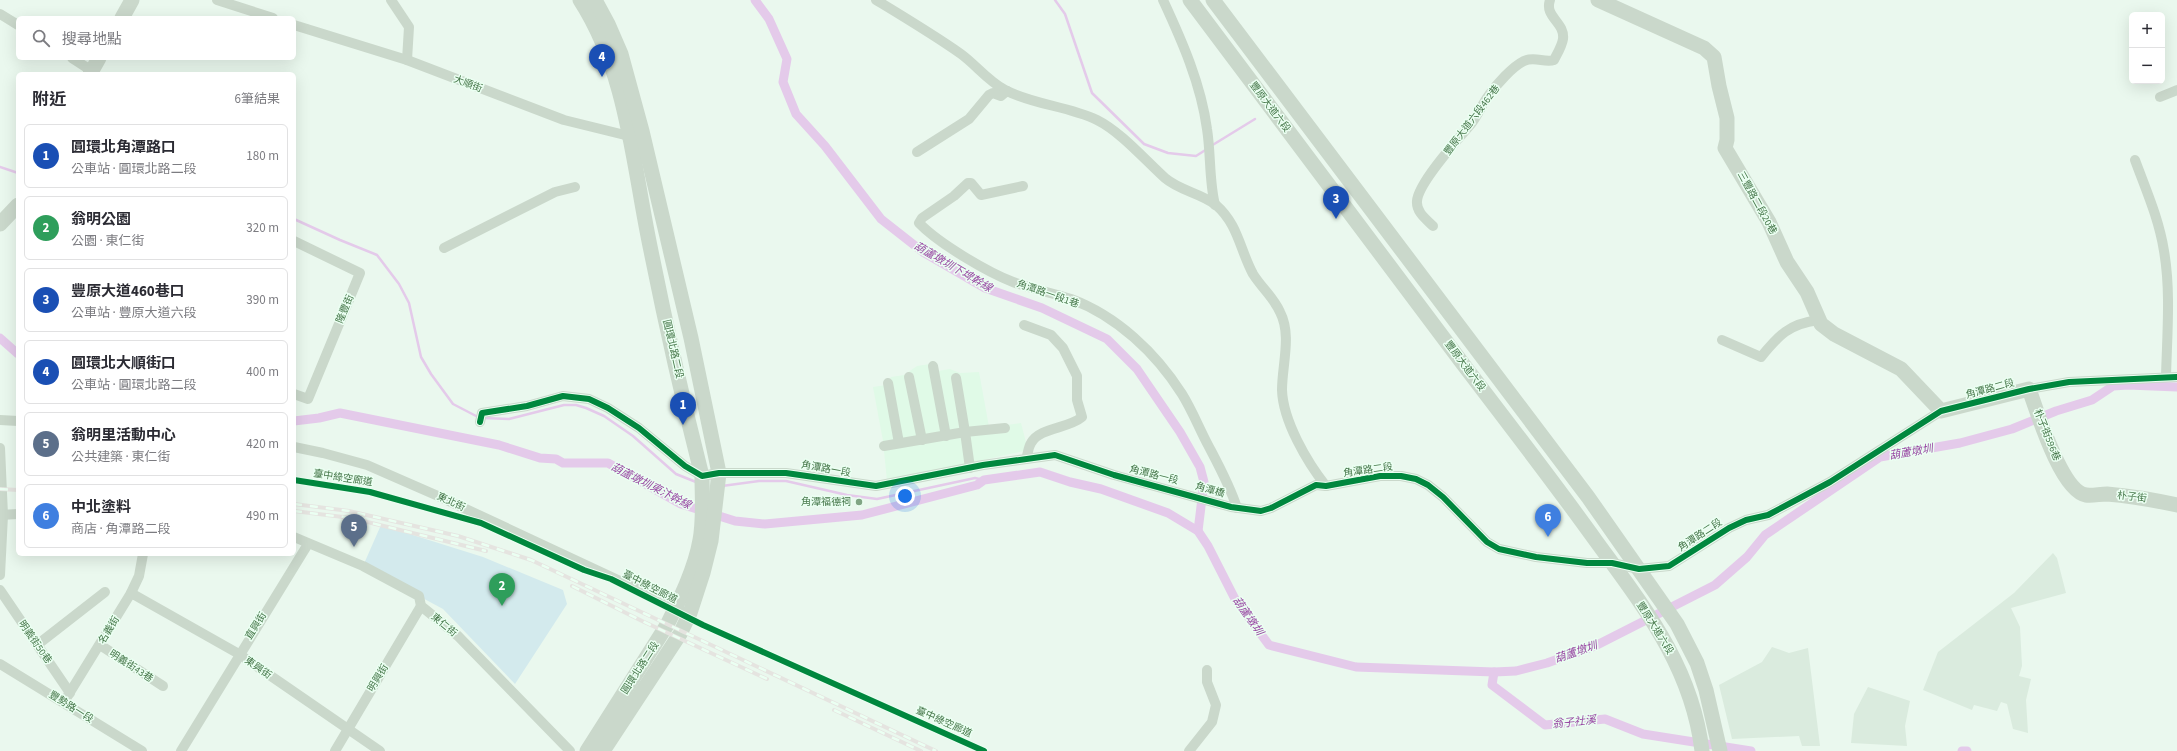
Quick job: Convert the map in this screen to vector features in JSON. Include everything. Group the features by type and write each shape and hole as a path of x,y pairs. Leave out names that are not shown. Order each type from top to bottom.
{"street":[{"path":"123,16 132,0"},
{"path":"217,0 267,16"},
{"path":"391,0 409,27 407,60"},
{"name":"圓環北路二段","path":"580,0 598,30 610,58 635,134 691,338 719,473 705,541 676,607 667,625 587,751"},
{"name":"圓環北路二段","path":"595,0 608,24 621,54 635,134 651,251 702,476 705,541 704,573 690,613 680,634 603,751"},
{"path":"876,0 962,55 983,75 1007,91 1032,101 1098,120 1112,129 1169,181 1215,205 1233,225 1254,276 1281,313 1284,324 1285,344 1282,389 1284,405 1305,456 1326,486"},
{"path":"1163,0 1186,48 1203,105 1215,205"},
{"name":"豐原大道六段","path":"1190,0 1612,563 1638,600 1661,634 1685,681 1700,734 1702,751"},
{"name":"豐原大道六段","path":"1213,0 1570,473 1655,591 1676,622 1697,663 1719,745"},
{"name":"豐原大道六段462巷","path":"1433,226 1420,212 1417,204 1419,192 1434,168 1472,122 1489,95 1511,72 1524,61 1532,59 1554,60 1563,41 1563,34 1560,26 1549,13 1548,6 1550,0"},
{"name":"三豐路二段20巷","path":"1598,0 1704,48 1713,55 1728,118 1725,148 1769,222 1787,262 1807,292 1818,320 1834,334 1901,369 1911,378 1916,387 1940,411"},
{"path":"0,14 16,24"},
{"name":"大順街","path":"296,25 407,60 564,120 635,134"},
{"path":"76,60 94,68"},
{"path":"2160,98 2177,90"},
{"path":"917,152 969,119 989,95 993,93 1001,96 1007,91"},
{"path":"2135,160 2157,222 2165,252 2167,284 2166,377"},
{"name":"角潭路一段1巷","path":"1023,186 981,196 971,183 968,183 954,196 922,218 919,223 938,240 1013,282 1072,300 1110,319 1132,335 1158,363 1183,396 1232,490 1234,507"},
{"path":"444,248 555,192 576,187"},
{"path":"0,224 16,207"},
{"name":"隆豐街","path":"296,242 360,273 326,351 308,399 296,395"},
{"path":"1722,340 1761,357 1780,335 1790,327 1806,321 1818,320"},
{"path":"1024,325 1051,335 1063,348 1076,376 1077,400 1082,417 1076,422 1049,431 1034,439 1030,444 1026,459"},
{"path":"933,366 946,436"},
{"path":"909,377 922,440"},
{"name":"角潭路二段","path":"1234,507 1261,511 1271,508 1316,485 1326,486 1380,476 1410,477 1428,485 1443,497 1487,542 1499,549 1587,563 1612,563 1639,569 1669,566 1729,528 1746,520 1768,515 1830,482 1940,411 2029,389 2069,382 2177,377"},
{"path":"956,378 970,468"},
{"path":"888,383 899,443"},
{"name":"朴子街596巷","path":"2029,389 2051,450 2066,477 2077,492 2086,495"},
{"path":"482,417 562,396 589,399 608,408 639,428 685,466 702,476"},
{"path":"0,420 16,420"},
{"path":"884,446 965,432 1005,428"},
{"name":"東北街","path":"296,447 367,465 438,496 690,613"},
{"path":"0,448 2,515 0,575"},
{"name":"角潭路一段","path":"702,476 719,473 786,473 876,486 970,468 1055,455 1114,475 1184,493"},
{"name":"角潭橋","path":"1184,493 1234,507"},
{"name":"朴子街","path":"2086,495 2103,494 2145,498 2177,505"},
{"path":"2,515 16,514"},
{"name":"東仁街","path":"296,538 362,566 419,596 421,606 458,636 570,751"},
{"name":"直興街","path":"181,751 239,654 308,544"},
{"name":"名義街","path":"64,702 131,593 139,576 143,556"},
{"name":"明義街50巷","path":"0,590 70,693"},
{"path":"37,645 105,592"},
{"name":"東興街","path":"131,593 239,654 380,751"},
{"name":"明興街","path":"335,751 421,606"},
{"name":"明義街43巷","path":"100,645 163,686"},
{"name":"豐勢路一段","path":"0,664 142,751"},
{"path":"1189,751 1212,722 1216,705 1207,682 1206,670"}],"shaded area":[{"path":"930,364 938,371 950,369 960,373 979,372 989,427 1021,423 1028,450 887,481 883,441 873,387 886,385 891,377 904,375 917,366"},
{"path":"381,525 483,557 563,590 567,604 515,684 443,609 363,566"},
{"path":"2053,553 2057,558 2066,593 2011,608 2020,627 2022,666 2019,676 2031,679 2026,700 2028,733 2013,729 2007,704 2001,702 1997,711 1974,705 1972,710 1923,690 1938,652 2014,593"},
{"path":"1772,647 1789,653 1808,648 1820,746 1802,746 1799,736 1732,739 1719,685 1762,662"},
{"path":"1868,687 1910,701 1905,726 1907,746 1851,743 1854,714"}],"waterway":[{"name":"葫蘆墩圳下埤幹線","path":"755,0 769,19 787,59 783,82 796,114 825,146 881,219 923,252 985,288 1042,308 1107,339 1137,369 1180,432 1200,467 1204,482 1198,531"},
{"path":"1055,0 1065,14 1092,93 1144,144 1168,153 1196,156 1207,149"},
{"path":"1211,146 1255,119"},
{"path":"0,167 16,172"},
{"path":"296,220 377,255 399,284 409,303 421,357 431,374 453,404 478,417"},
{"name":"葫蘆墩圳東汴幹線","path":"0,338 16,352"},
{"name":"葫蘆墩圳","path":"296,421 319,418 340,413 499,445 540,458 556,459 563,463 608,463 681,504 735,521 765,524 862,515 977,485 984,480 1040,472 1070,482 1101,489 1168,513 1198,531 1208,546 1235,599 1269,645 1356,667 1494,672 1516,671 1547,663 1595,646 1715,585 1747,557 1765,535 1880,457 1960,443 2012,429 2056,411 2092,400 2113,386 2128,385 2177,387"},
{"path":"483,418 509,419 564,405 576,405 586,408 604,416 633,436 676,474 696,482"},
{"path":"722,486 759,481 786,481 847,495 877,499 975,478 984,480"},
{"name":"翁子社溪","path":"1494,672 1492,685 1545,725 1605,719 1643,734 1751,751"},
{"name":"翁子社溪","path":"1962,751 1967,751"}],"railway":[{"path":"0,489 16,490"},
{"path":"296,504 349,511 458,536 531,560 936,751"},
{"path":"296,511 351,518 486,551"},
{"path":"572,586 642,621 767,679"},
{"path":"834,710 921,751"}],"cycle path":[{"path":"480,422 482,413 527,406 563,396 589,399 608,408 639,428 685,466 702,476 719,473 786,473 876,486 983,465 1055,455 1114,475 1231,507 1261,511 1271,508 1316,485 1326,486 1380,476 1401,476 1416,479 1428,485 1443,497 1487,542 1499,549 1536,557 1587,563 1612,563 1639,569 1669,566 1729,528 1746,520 1768,515 1830,482 1941,411 2029,389 2069,382 2177,377"},
{"name":"臺中綠空廊道","path":"296,480 370,492 481,523 584,570 611,579 703,625 984,751"}],"place":[{"name":"圓環北大順街口","path":"602,77"},
{"name":"豐原大道460巷口","path":"1336,219"},
{"name":"圓環北角潭路口","path":"683,425"},
{"name":"角潭福德祠","path":"859,502"},
{"name":"中北塗料","path":"1548,537"},
{"name":"翁明里活動中心","path":"354,547"},
{"name":"翁明公園","path":"502,606"}]}
